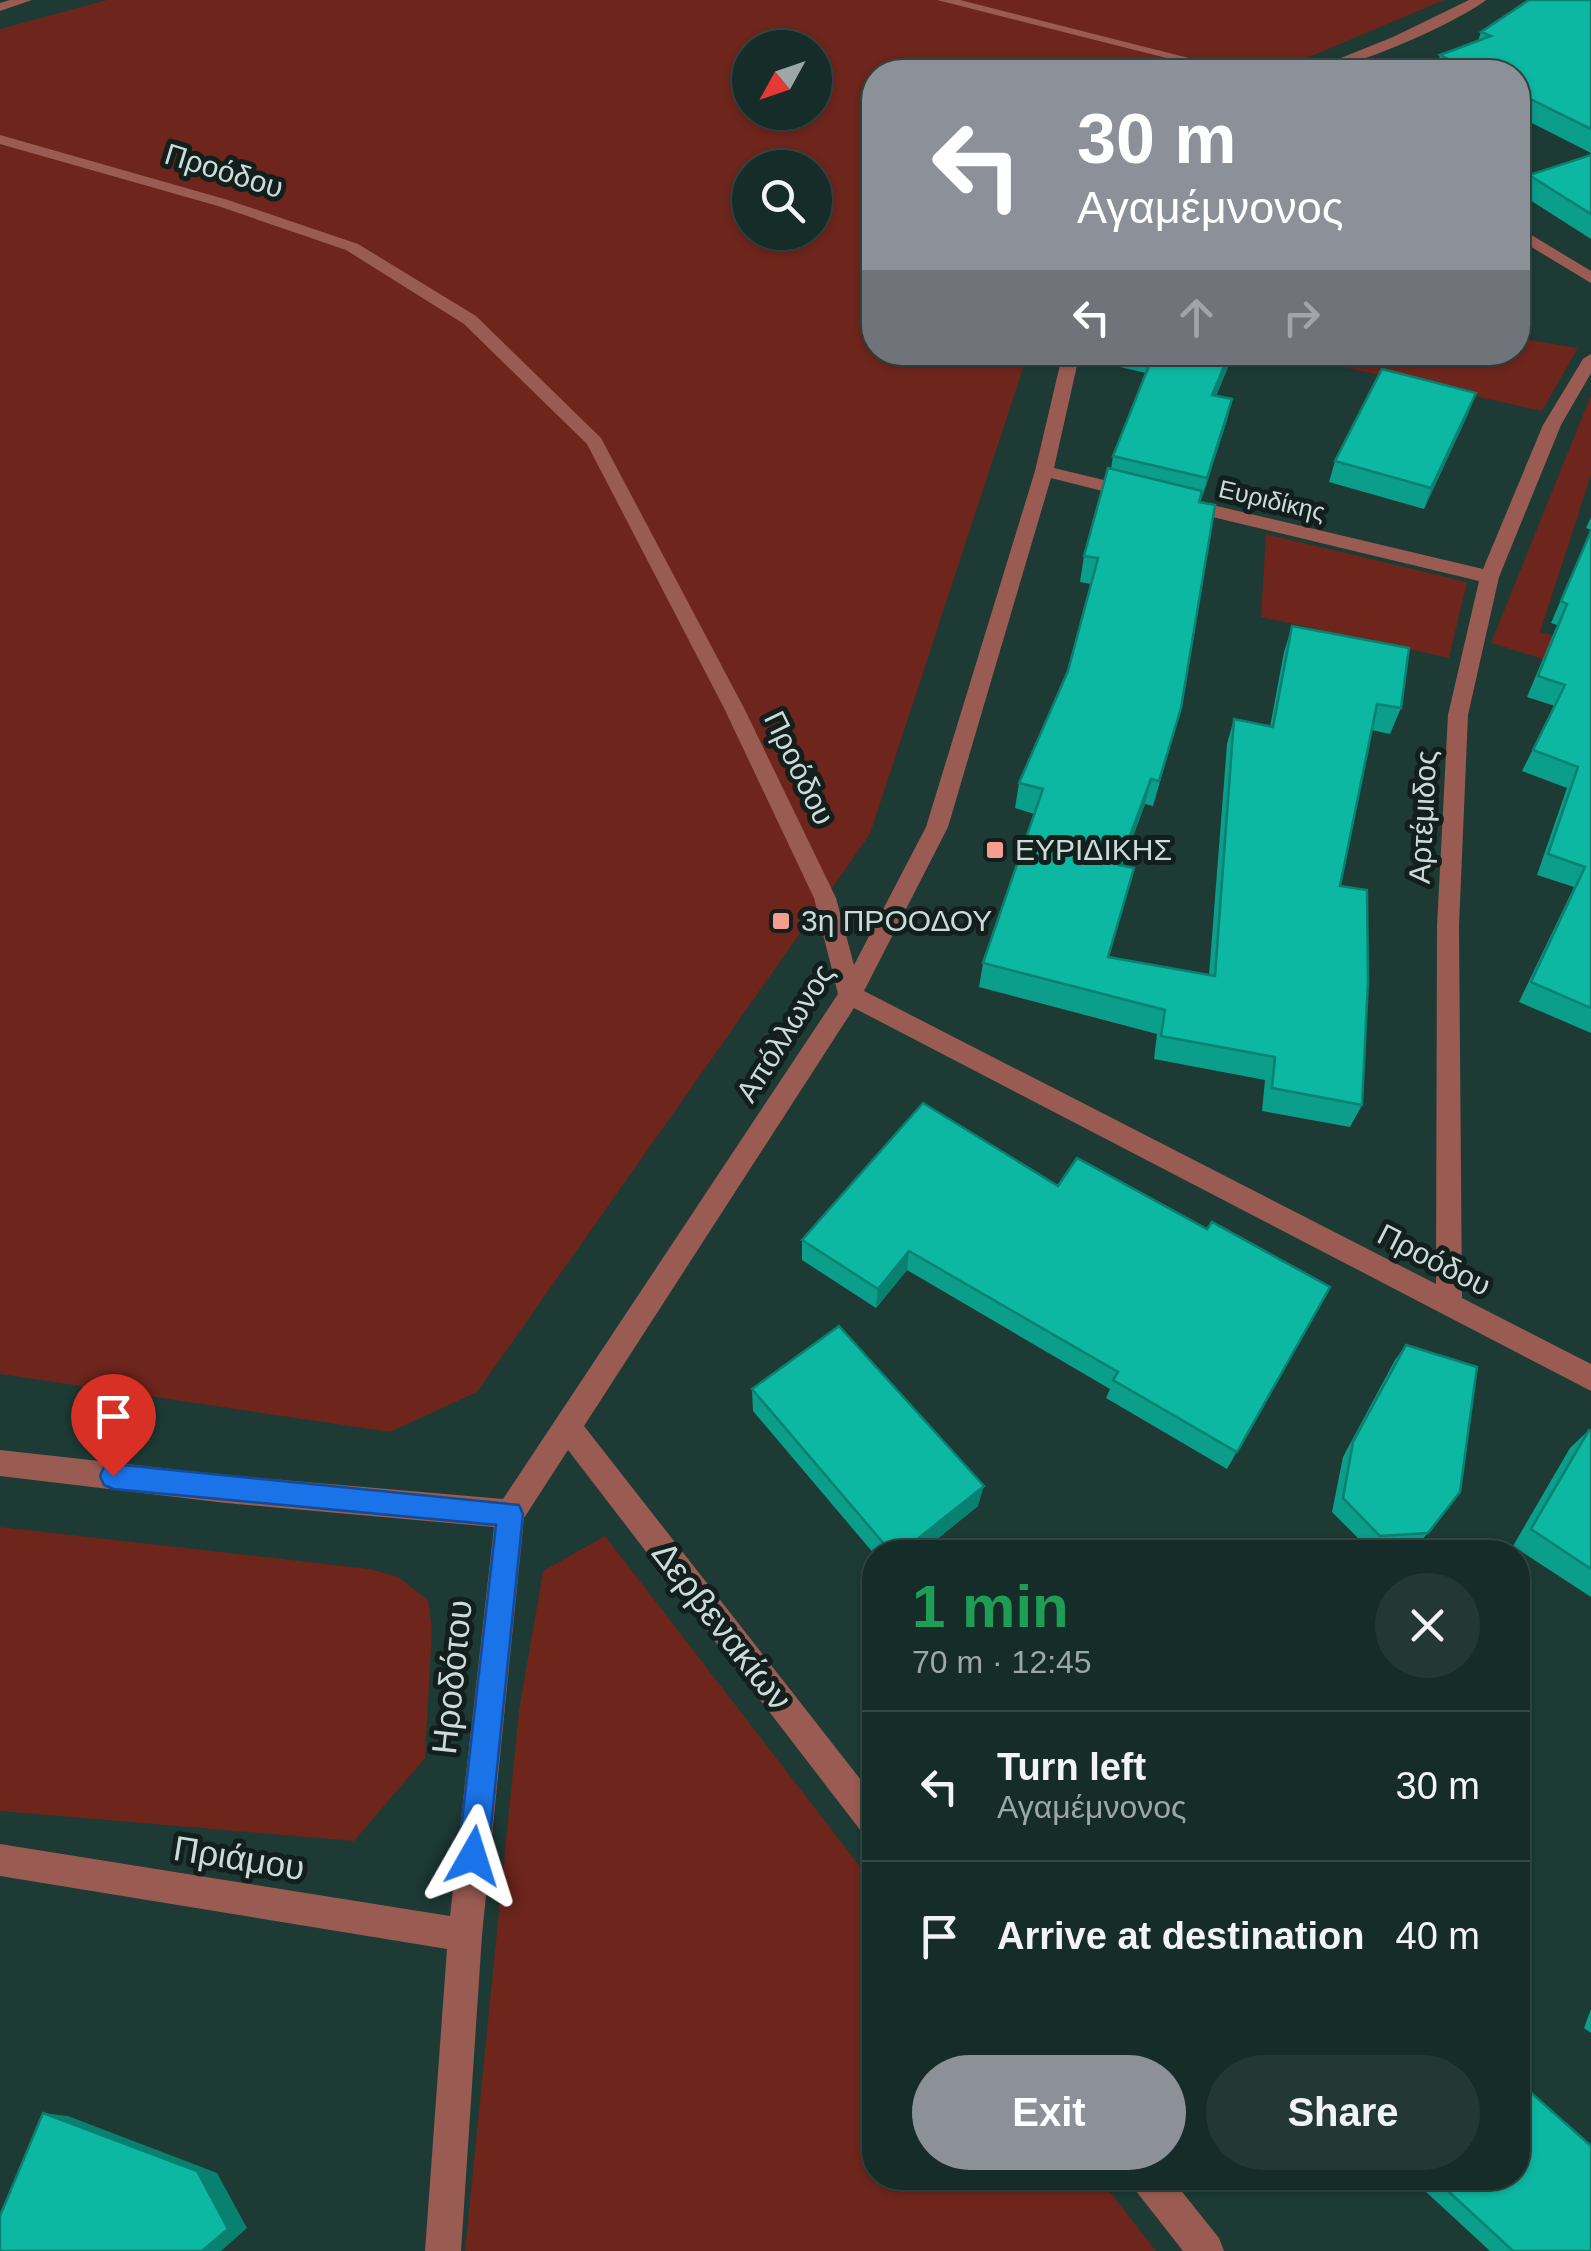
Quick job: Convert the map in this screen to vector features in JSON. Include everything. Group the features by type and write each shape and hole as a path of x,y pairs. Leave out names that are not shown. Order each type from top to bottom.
{"street":[{"path":"0,7 25,0"},
{"path":"944,0 1188,60"},
{"path":"1346,60 1398,40 1480,0"},
{"name":"Προόδου","path":"0,139 223,203 352,247 470,320 595,442 734,708 825,898 850,996 1591,1378"},
{"path":"1530,240 1591,278"},
{"name":"Αρτέμιδος","path":"1449,1304 1448,926 1458,715 1489,577 1552,424 1591,359"},
{"name":"Απόλλωνος","path":"568,1428 850,996 937,826 1044,472 1069,365"},
{"name":"Ευριδίκης","path":"1044,472 1489,577"},
{"name":"Ηροδότου","path":"443,2251 465,1935 510,1514 568,1428"},
{"name":"Δερβενακίων","path":"568,1428 862,1807"},
{"path":"0,1463 226,1489 510,1514"},
{"name":"Πριάμου","path":"0,1860 465,1935"},
{"path":"1158,2190 1206,2251"}],"shaded area":[{"path":"107,0 1444,0 1302,60 862,60 862,365 1024,365 870,834 477,1392 390,1432 0,1374 0,29"},
{"path":"1530,340 1578,348 1542,411 1339,366 1530,365"},
{"path":"1591,395 1591,475 1540,632 1591,647 1591,674 1491,643"},
{"path":"1266,534 1467,582 1449,658 1261,617"},
{"path":"0,1527 370,1569 398,1577 428,1600 432,1629 425,1758 354,1841 0,1811"},
{"path":"605,1536 862,1869 862,2190 1108,2190 1156,2251 465,2251 519,1711 543,1571"}],"building":[{"path":"1529,0 1591,0 1591,129 1530,99 1530,60 1450,60 1440,55 1491,36 1481,32"},
{"path":"1591,155 1591,214 1530,176"},
{"path":"1149,365 1225,365 1212,395 1232,399 1207,478 1113,456"},
{"path":"1382,369 1476,393 1431,488 1335,461"},
{"path":"1108,468 1202,491 1199,502 1215,505 1181,708 1159,781 1151,779 1119,865 1134,868 1108,957 1215,976 1234,719 1273,727 1292,626 1409,648 1401,708 1377,704 1340,886 1367,890 1368,981 1362,1105 1272,1088 1275,1057 1161,1036 1165,1010 983,963 1043,789 1019,783 1068,671 1098,558 1084,556"},
{"path":"1591,531 1591,1008 1531,982 1585,867 1548,854 1578,767 1533,750 1565,685 1538,676 1567,604 1561,601"},
{"path":"923,1103 1058,1186 1077,1158 1207,1229 1212,1222 1330,1287 1237,1452 1113,1380 1118,1372 909,1251 878,1289 802,1240"},
{"path":"839,1326 984,1486 916,1540 881,1540 752,1389"},
{"path":"1406,1345 1477,1367 1460,1492 1428,1533 1380,1536 1343,1498 1353,1442"},
{"path":"1591,1431 1591,1569 1531,1529"},
{"path":"1530,2092 1591,2146 1591,2251 1513,2251 1447,2190 1530,2190"},
{"path":"43,2113 197,2171 228,2229 202,2251 0,2251 0,2216"}],"place":[{"name":"ΕΥΡΙΔΙΚΗΣ","path":"995,850"},
{"name":"3η ΠΡΟΟΔΟΥ","path":"781,921"}],"route":[{"path":"113,1476 510,1514 473,1856"}]}
